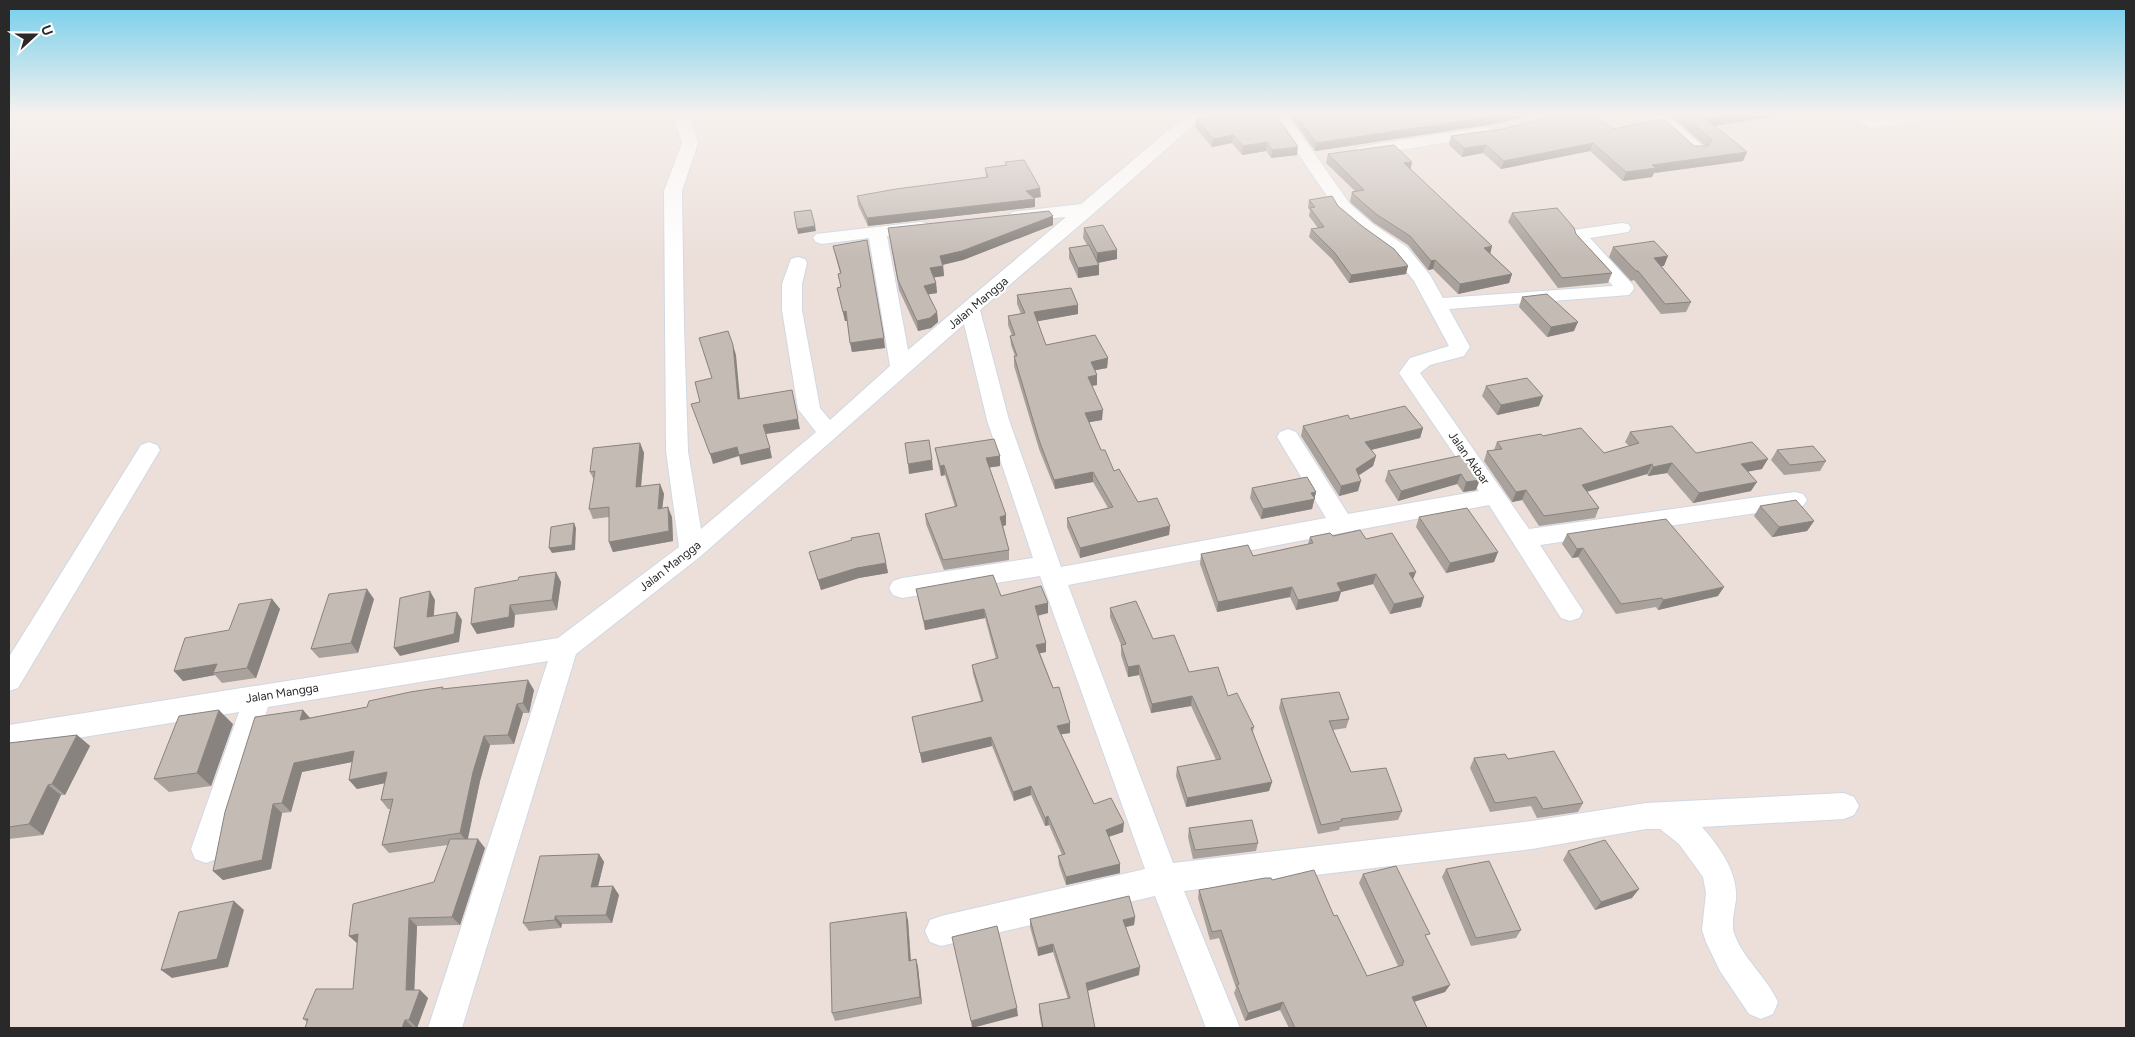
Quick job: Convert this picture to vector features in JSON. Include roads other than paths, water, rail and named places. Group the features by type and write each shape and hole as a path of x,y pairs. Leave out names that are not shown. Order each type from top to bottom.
{"street":[{"path":"683,161 673,191 674,325 677,451 692,550"},
{"name":"Jalan Mangga","path":"9,737 565,648 692,550 1142,161"},
{"name":"Jalan Akbar","path":"902,588 1051,571 1342,524 1495,496 1409,373 1417,361 1451,354 1457,351 1460,346 1423,279 1400,251 1367,228 1344,208 1321,161"},
{"path":"1000,218 1088,208"},
{"path":"822,238 933,225"},
{"path":"1436,304 1622,291 1624,289 1623,285 1580,238 1580,234 1622,228"},
{"path":"877,232 901,368"},
{"path":"798,263 792,284 792,310 804,387 809,409 829,432"},
{"path":"970,310 998,420 1051,571 1164,879 1223,1028"},
{"path":"1288,437 1342,524"},
{"path":"9,680 149,450"},
{"path":"1495,496 1570,611"},
{"path":"1523,539 1795,500"},
{"path":"445,1028 565,648"},
{"path":"206,849 258,697"},
{"path":"941,931 1164,879 1532,835 1646,816 1844,806"},
{"path":"1662,816 1678,824 1714,866 1721,884 1722,901 1716,930 1722,944 1761,1002"}]}
